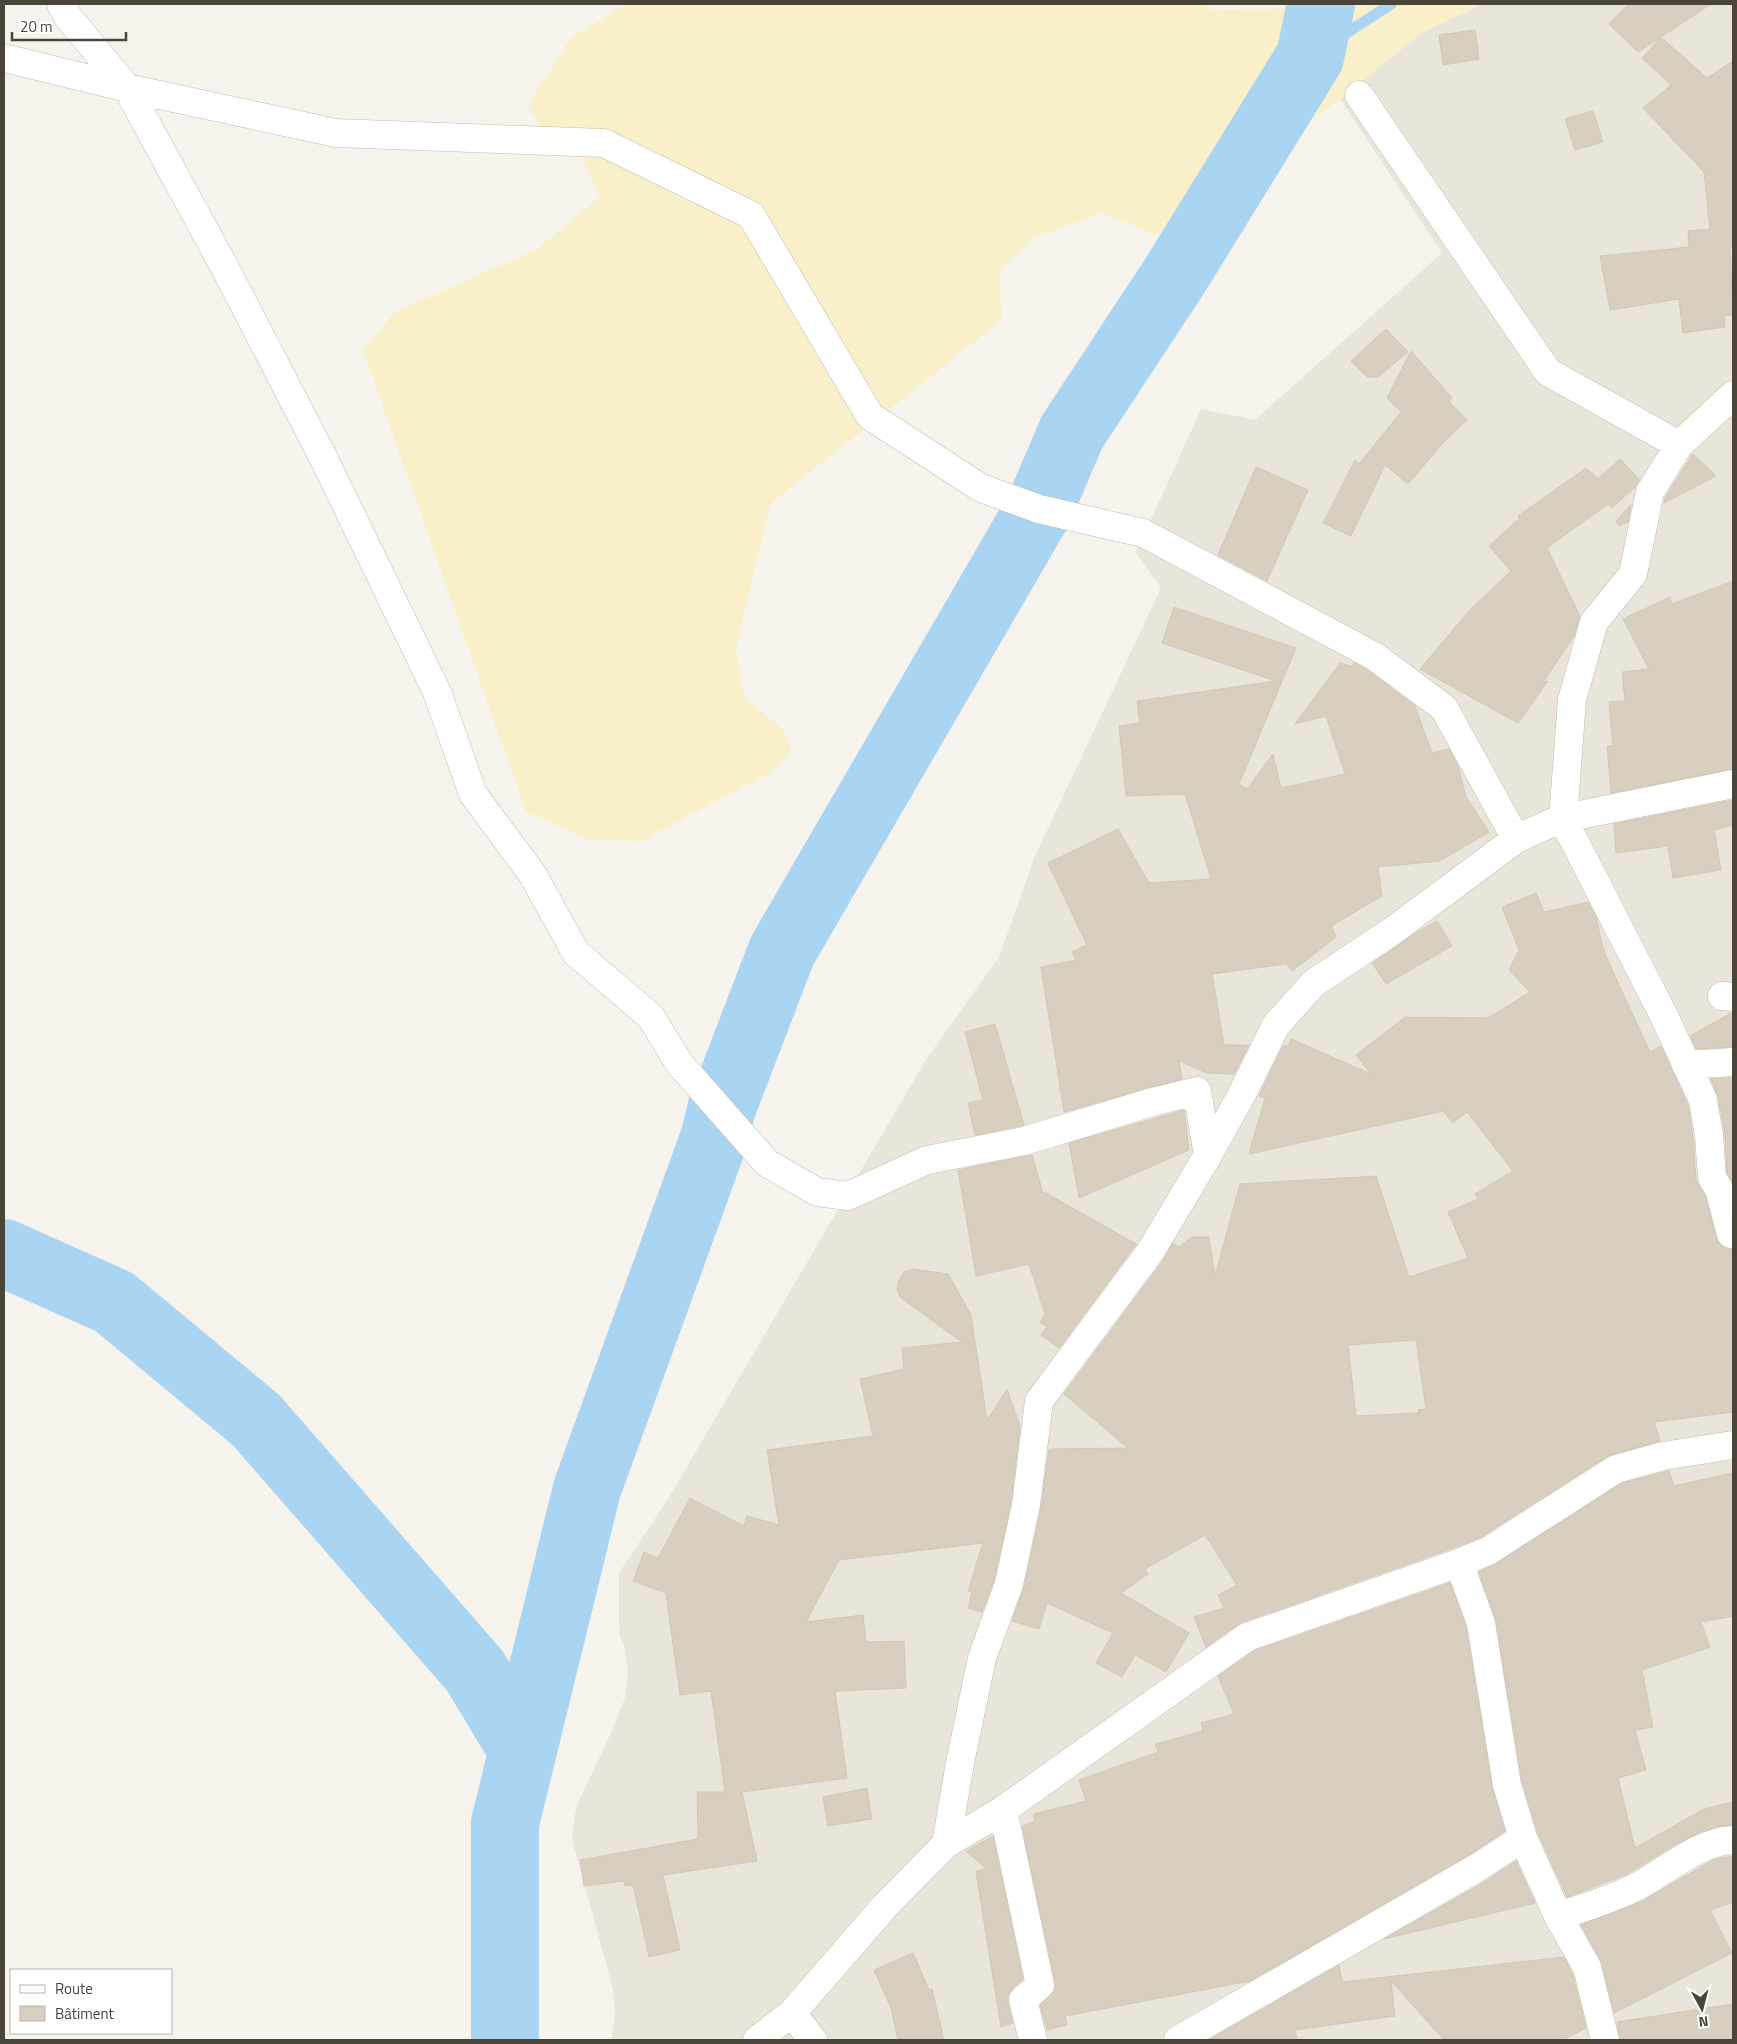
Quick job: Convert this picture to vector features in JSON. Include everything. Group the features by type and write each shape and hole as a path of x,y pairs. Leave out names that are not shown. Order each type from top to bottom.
{"street":[{"path":"60,4 127,88 224,266 323,457 437,692 473,794 533,875 576,953 651,1017 679,1063 767,1163 817,1192 848,1196 927,1160 1024,1141 1152,1102 1198,1091 1208,1155"},
{"path":"4,58 127,88 336,133 604,143 751,215 870,416 980,488 1040,509 1143,533 1374,656 1444,708 1516,839"},
{"path":"1359,95 1548,372 1679,446"},
{"path":"1731,1234 1719,1189 1712,1178 1709,1135 1703,1100 1660,1010 1563,820 1572,700 1594,622 1633,574 1650,492 1679,446 1733,395"},
{"path":"946,1844 960,1763 982,1658 1010,1584 1026,1505 1039,1401 1150,1252 1241,1096 1276,1024 1314,983 1391,932 1516,839 1560,819 1563,820 1733,784"},
{"path":"1686,1065 1733,1062"},
{"path":"757,2040 792,2013 885,1906 946,1844 1003,1810 1247,1637 1459,1563 1488,1551 1616,1469 1663,1456 1733,1445"},
{"path":"1459,1563 1481,1623 1507,1785 1523,1838 1558,1916 1587,1967 1605,2040"},
{"path":"1003,1810 1040,1985 1023,2000 1033,2040"},
{"path":"1178,2040 1475,1869 1523,1838"},
{"path":"1558,1916 1604,1901 1634,1888 1720,1840 1733,1840"},
{"path":"792,2013 813,2040"}],"shaded area":[{"path":"1483,4 1733,4 1733,2040 611,2040 615,2014 613,1989 572,1839 578,1803 611,1733 625,1698 628,1673 625,1648 620,1636 619,1573 668,1499 927,1058 999,957 1035,856 1161,588 1136,553 1201,409 1255,420 1442,253 1340,99 1421,33"}],"sand":[{"path":"627,4 1203,4 1211,10 1334,8 1341,4 1483,4 1421,33 1340,99 1156,235 1102,213 1034,238 999,271 1002,320 770,504 736,649 744,697 784,730 792,753 772,772 641,841 590,840 526,812 363,350 395,312 539,248 600,196 580,153 540,127 528,105 571,38"}],"building":[{"path":"1629,4 1711,4 1638,52 1609,24"},
{"path":"1475,30 1479,59 1443,65 1439,35"},
{"path":"1661,37 1707,78 1733,61 1733,246 1730,247 1733,315 1724,316 1725,327 1683,333 1679,299 1610,310 1600,256 1689,247 1688,231 1710,229 1704,172 1643,108 1671,85 1642,58"},
{"path":"1593,111 1603,142 1575,150 1565,119"},
{"path":"1386,329 1408,352 1378,377 1367,377 1351,361"},
{"path":"1411,351 1452,398 1449,402 1467,420 1444,442 1408,484 1385,465 1351,536 1323,523 1355,460 1359,464 1401,412 1387,398"},
{"path":"1693,454 1716,476 1664,503 1665,498"},
{"path":"1620,459 1639,479 1635,487 1612,508 1608,504 1547,548 1580,616 1574,636 1543,682 1548,681 1518,723 1420,669 1469,611 1511,571 1489,546 1520,518 1518,516 1586,468 1598,479"},
{"path":"1256,467 1308,490 1267,581 1218,555"},
{"path":"1631,505 1628,522 1619,526 1616,521"},
{"path":"1733,581 1733,769 1611,793 1607,746 1613,746 1609,702 1625,701 1622,672 1649,669 1623,619 1670,597 1672,604"},
{"path":"1174,607 1296,648 1239,784 1247,789 1273,754 1281,788 1345,774 1326,716 1295,724 1340,663 1353,667 1354,663 1366,669 1415,706 1432,753 1449,749 1458,766 1466,797 1489,832 1440,861 1378,867 1382,896 1331,926 1336,937 1292,971 1286,964 1212,974 1224,1045 1249,1045 1234,1074 1207,1073 1179,1061 1182,1079 1064,1112 1041,967 1076,960 1072,952 1087,945 1048,863 1118,829 1149,883 1211,879 1185,794 1126,796 1119,726 1140,723 1137,701 1276,681 1162,643"},
{"path":"1733,800 1733,825 1714,830 1721,870 1673,878 1668,846 1616,853 1614,824"},
{"path":"1536,893 1544,912 1588,902 1596,917 1604,952 1650,1052 1661,1046 1688,1105 1693,1137 1696,1180 1705,1195 1716,1238 1720,1245 1726,1249 1733,1249 1733,1412 1654,1422 1660,1441 1608,1456 1481,1537 1242,1622 1206,1647 1194,1617 1224,1608 1218,1595 1237,1585 1205,1535 1145,1569 1148,1574 1121,1593 1189,1633 1166,1672 1135,1655 1122,1677 1096,1663 1113,1633 1047,1603 1039,1629 1012,1621 1024,1587 1041,1508 1049,1449 1128,1448 1064,1394 1163,1261 1173,1243 1178,1247 1192,1237 1209,1237 1215,1276 1240,1184 1376,1176 1409,1277 1468,1258 1448,1212 1478,1199 1475,1194 1513,1171 1467,1112 1453,1123 1443,1111 1249,1154 1265,1098 1259,1096 1283,1046 1288,1046 1291,1039 1371,1074 1356,1055 1405,1017 1488,1018 1530,992 1509,970 1519,950 1502,907","holes":["1416,1340 1426,1409 1418,1410 1419,1413 1356,1416 1348,1345"]},
{"path":"1437,921 1452,946 1386,984 1372,963"},
{"path":"1733,1012 1733,1047 1696,1049 1690,1036"},
{"path":"995,1024 1024,1125 975,1135 968,1103 983,1100 965,1032"},
{"path":"1733,1078 1733,1183 1727,1173 1725,1134 1718,1097 1711,1079"},
{"path":"1184,1110 1189,1150 1079,1198 1069,1143"},
{"path":"1032,1155 1043,1193 1136,1244 1059,1348 1041,1335 1047,1327 1040,1322 1045,1314 1029,1264 976,1276 958,1170"},
{"path":"913,1269 948,1274 971,1315 987,1420 1007,1389 1020,1426 1011,1502 994,1580 982,1612 968,1608 972,1592 968,1591 983,1543 839,1560 806,1622 863,1615 866,1642 904,1641 906,1688 835,1691 847,1778 742,1792 757,1861 663,1875 680,1950 649,1957 633,1885 625,1886 624,1881 584,1886 580,1860 698,1839 697,1792 725,1792 711,1691 680,1695 666,1593 633,1581 644,1552 658,1558 690,1498 744,1526 747,1516 779,1525 767,1450 873,1436 860,1379 904,1369 902,1348 962,1342 901,1298 897,1289 899,1280 904,1272"},
{"path":"1669,1471 1674,1486 1733,1473 1733,1616 1701,1622 1710,1647 1642,1670 1653,1727 1635,1730 1646,1770 1618,1778 1635,1848 1704,1809 1733,1802 1733,1825 1718,1826 1701,1832 1674,1845 1627,1874 1567,1897 1538,1833 1522,1781 1496,1621 1479,1572 1496,1564 1622,1483"},
{"path":"1450,1583 1466,1627 1492,1787 1505,1831 1467,1856 1250,1981 1065,2016 1067,2025 1047,2030 1040,2005 1055,1990 1055,1982 1022,1826 1035,1821 1033,1814 1086,1801 1079,1780 1158,1752 1156,1744 1203,1731 1201,1723 1234,1714 1218,1676 1254,1651"},
{"path":"867,1788 872,1819 828,1826 823,1797"},
{"path":"993,1836 1023,1979 1013,1988 1008,1996 1013,2023 1001,2027 976,1872 986,1868 966,1851"},
{"path":"1733,1856 1733,1902 1710,1910 1732,1953 1614,2013 1602,1963 1581,1925 1641,1902 1713,1860"},
{"path":"1516,1861 1535,1903 1384,1939 1483,1883"},
{"path":"913,1953 929,1990 932,1989 944,2040 898,2040 891,2008 874,1970"},
{"path":"1564,1957 1572,1973 1586,2028 1562,2040 1444,2040 1391,1981 1395,2016 1295,2030 1297,2040 1209,2040 1339,1965 1342,1982"},
{"path":"1733,2004 1733,2040 1620,2040 1617,2022"}],"waterway":[{"path":"505,2040 505,1823 587,1489 715,1136 721,1110 782,951 1039,509 1072,432 1176,274 1310,57 1321,4"},
{"path":"1310,57 1391,4"},
{"path":"4,1253 114,1302 256,1420 475,1671 522,1749"}]}
